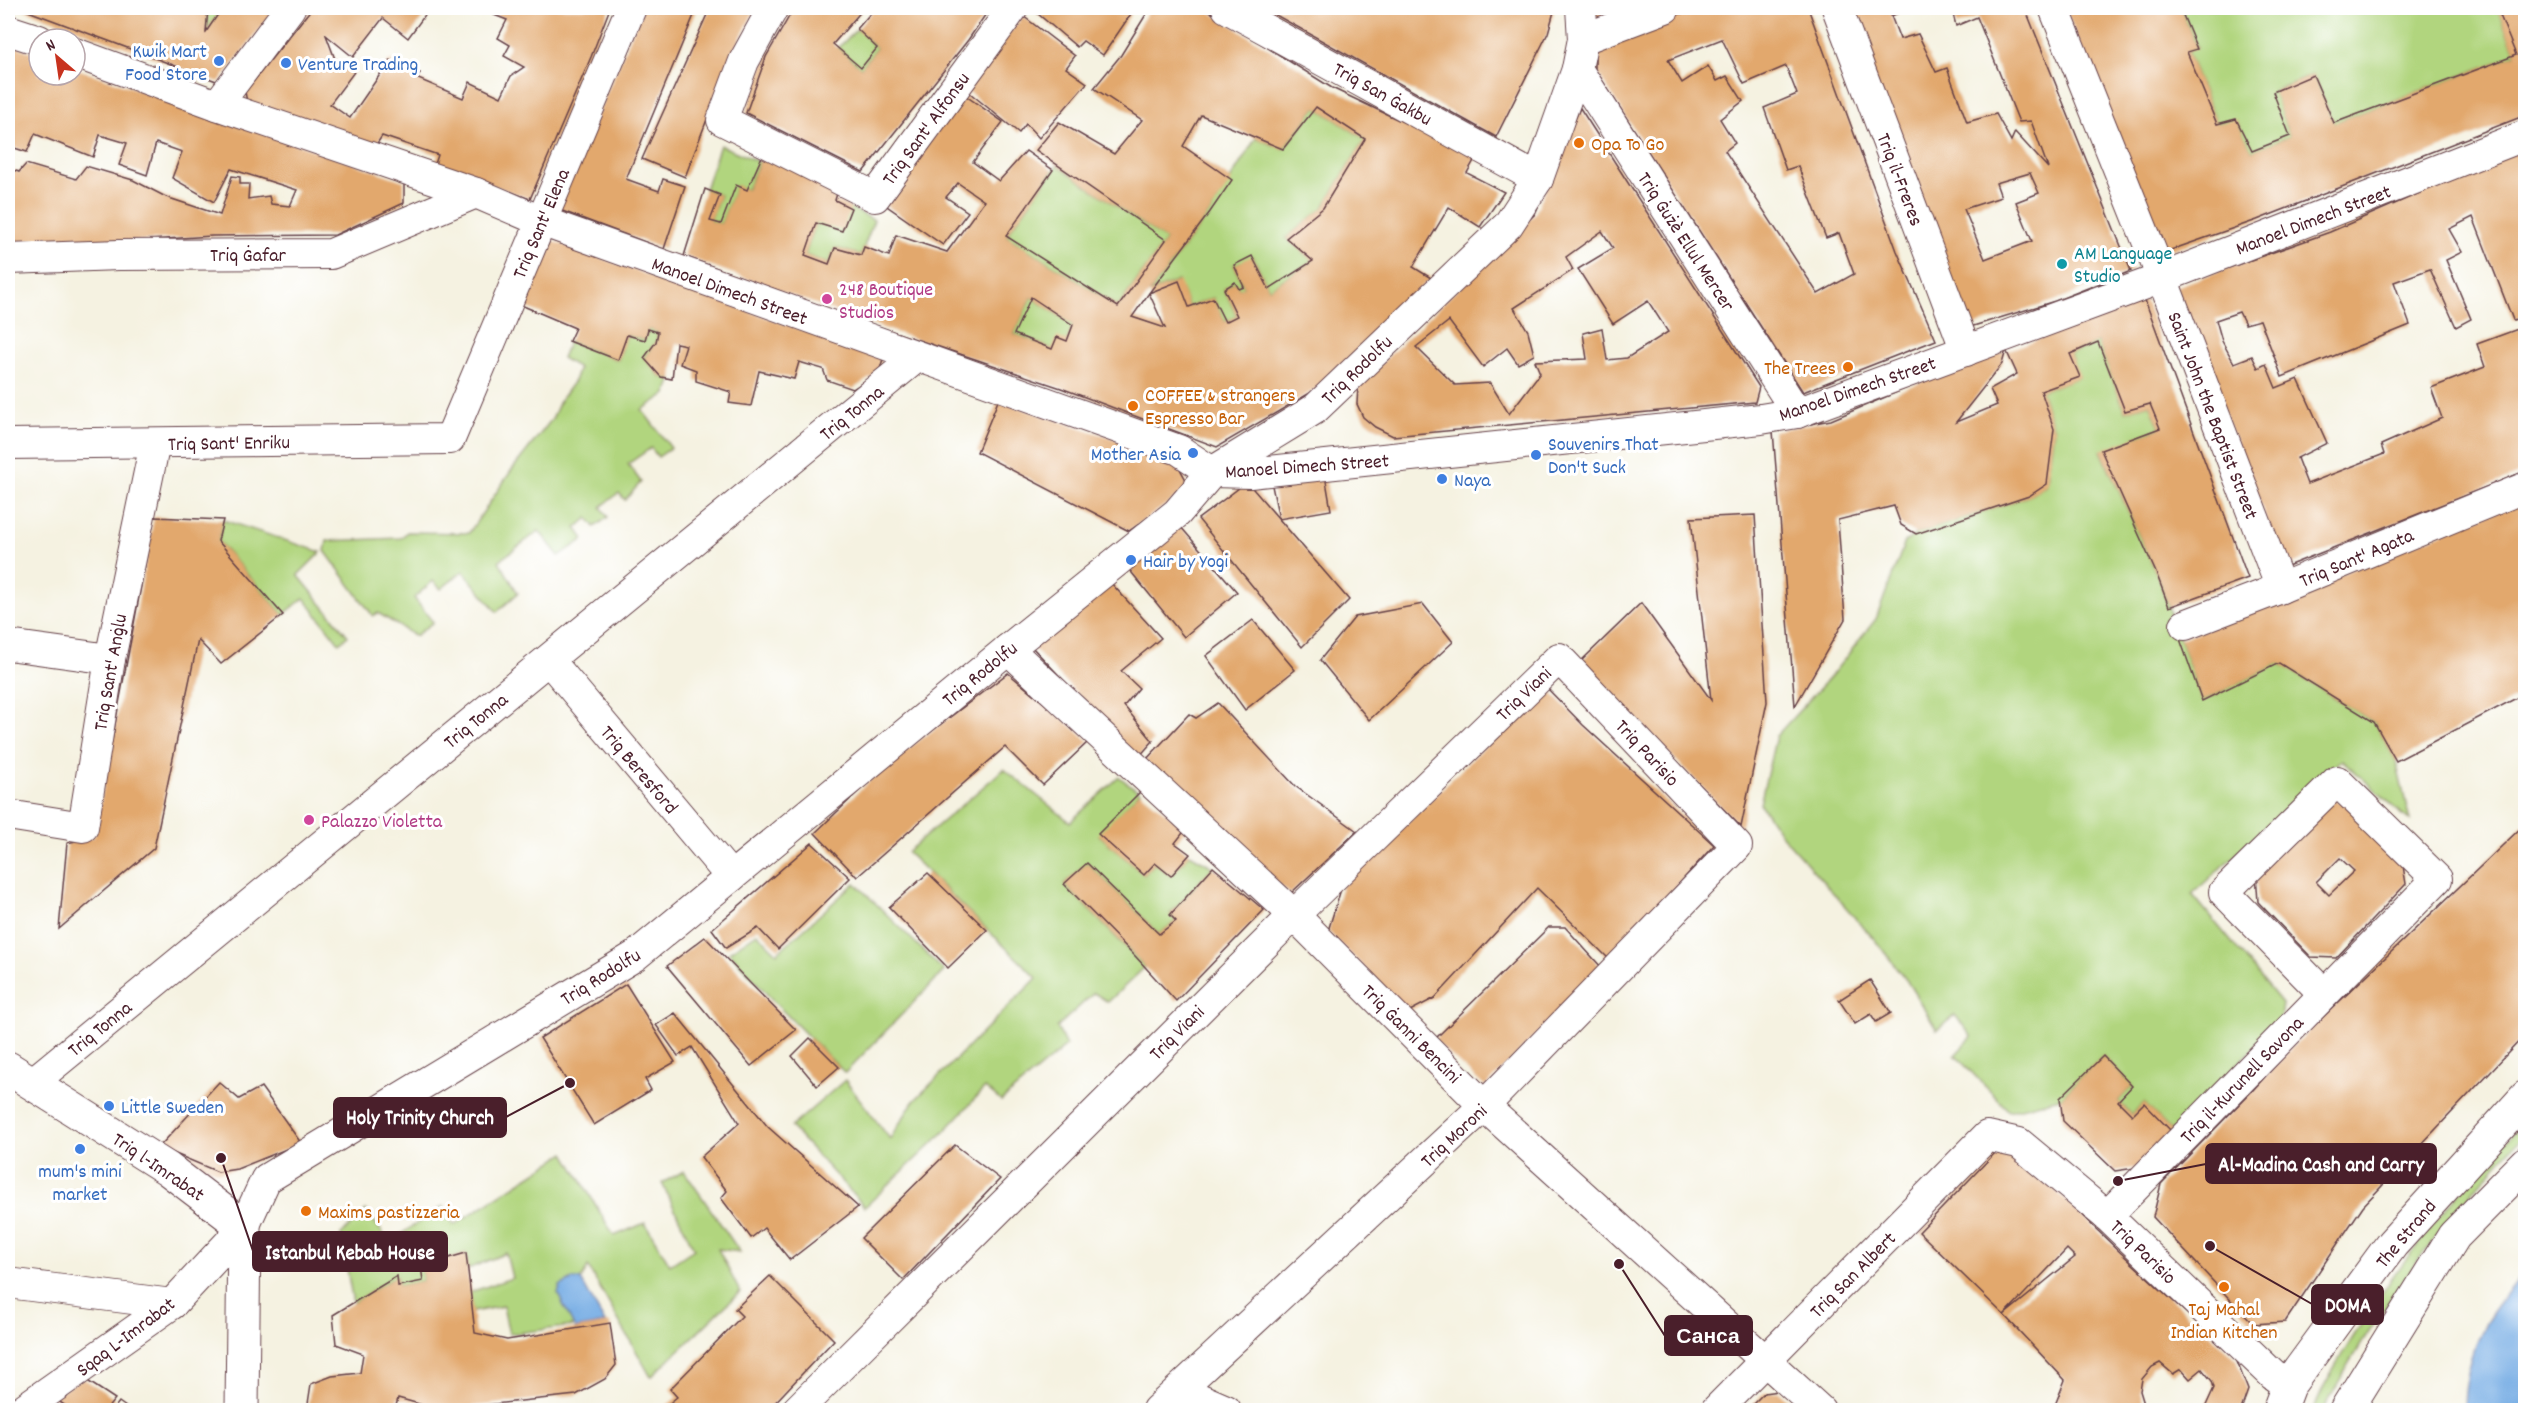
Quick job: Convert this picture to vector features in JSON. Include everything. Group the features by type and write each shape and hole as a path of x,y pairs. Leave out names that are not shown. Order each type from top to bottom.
{"main road":[{"name":"Triq l-Imrabat","path":"20,1075 168,1169 244,1227"},
{"name":"The Strand","path":"2284,1398 2392,1244 2526,1097"},
{"name":"The Strand","path":"2346,1410 2454,1236 2526,1162"},
{"path":"242,1410 244,1227"}],"street":[{"path":"217,105 290,8"},
{"name":"Triq Sant' Elena","path":"450,439 631,8"},
{"name":"Triq Sant' Alfonsu","path":"773,8 744,61 722,120 875,197 1013,8"},
{"name":"Triq San Ġakbu","path":"1227,8 1538,179"},
{"name":"Triq Rodolfu","path":"244,1227 266,1179 635,956 1177,513 1212,472 1315,409 1508,225 1538,179 1577,69 1583,39 1581,8"},
{"path":"1583,39 1665,8"},
{"name":"Triq il-Freres","path":"1837,8 1966,351"},
{"name":"Saint John the Baptist Street","path":"2054,8 2162,278 2281,588"},
{"path":"8,30 27,36"},
{"name":"Manoel Dimech Street","path":"87,57 217,105 476,193 541,221 676,260 917,357 1179,450 1212,472 1250,473 1340,465 1750,421 1797,413 2162,278 2526,135"},
{"name":"Triq Ġużè Ellul Mercer","path":"1577,69 1797,413"},
{"name":"Triq Ġafar","path":"8,259 119,255 331,254 476,193"},
{"name":"Triq Tonna","path":"20,1075 549,660 917,357"},
{"name":"Triq Sant' Enriku","path":"8,444 450,439"},
{"name":"Triq Sant' Anġlu","path":"8,815 83,827 110,659 155,443"},
{"name":"Triq Sant' Agata","path":"2185,625 2526,487"},
{"path":"8,645 110,659"},
{"name":"Triq Ġanni Bencini","path":"1008,649 1293,915 1484,1106 1820,1410"},
{"name":"Triq Viani","path":"796,1410 1293,915 1559,658"},
{"name":"Triq Parisio","path":"1559,658 1737,846"},
{"name":"Triq Beresford","path":"549,660 731,877"},
{"name":"Triq il-Kurunell Savona","path":"2107,1216 2437,879 2337,780 2224,892 2324,994"},
{"name":"Triq Moroni","path":"1157,1410 1184,1400 1484,1106 1737,846"},
{"name":"Triq Parisio","path":"1987,1136 2019,1143 2107,1216 2273,1375 2284,1398"},
{"name":"Triq San Albert","path":"1716,1410 1987,1136"},
{"name":"Sqaq L-Imrabat","path":"22,1410 172,1304 244,1227"},
{"path":"8,1282 172,1304"},
{"path":"1184,1400 1226,1410"}],"green space":[{"path":"205,8 213,8 219,13 206,32 208,9"},
{"path":"2180,8 2497,8 2516,55 2334,123 2313,75 2273,91 2290,136 2252,151 2236,120 2217,124 2187,52 2197,48"},
{"path":"857,29 877,48 861,68 838,48"},
{"path":"1316,107 1365,139 1323,208 1286,238 1313,261 1269,289 1253,257 1234,265 1244,287 1239,289 1235,282 1224,289 1237,316 1225,322 1213,298 1189,307 1178,281 1149,293 1210,212 1256,138 1283,149"},
{"path":"720,145 759,162 747,190 736,186 721,224 710,221 720,195 705,189"},
{"path":"1057,165 1166,240 1118,307 1006,236"},
{"path":"851,208 874,220 861,255 835,248 829,264 805,255 816,223"},
{"path":"1031,297 1073,325 1067,341 1052,349 1014,334"},
{"path":"648,329 658,332 656,342 644,358 661,377 672,379 666,394 642,410 671,448 658,457 651,448 628,464 641,482 625,500 619,493 601,507 608,517 595,527 588,518 576,528 584,539 559,556 539,531 499,561 518,593 497,612 463,571 441,589 433,581 414,598 433,622 415,636 378,613 373,616 325,551 327,541 401,538 407,532 469,533 511,471 552,419 561,399 574,381 579,368 562,358 569,341 618,360 627,335 645,340"},
{"path":"2098,342 2125,411 2150,404 2160,428 2101,451 2157,575 2202,701 2279,663 2374,722 2396,761 2410,821 2342,760 2192,894 2282,1003 2280,1021 2172,1132 2144,1103 2132,1115 2118,1101 2132,1086 2103,1056 2060,1098 2009,1111 1955,1055 1972,1037 1955,1015 1937,1030 1907,981 1875,940 1780,833 1760,804 1776,736 1831,676 1876,619 1905,542 1916,534 2029,496 2047,484 2054,429 2041,391 2079,377 2070,354"},
{"path":"223,520 321,552 298,575 348,636 339,643 304,598 283,615 218,541"},
{"path":"1004,769 1070,822 1119,777 1140,792 1099,835 1144,875 1155,863 1171,876 1190,854 1213,867 1170,914 1176,921 1159,934 1087,863 1064,884 1145,967 1108,1002 1094,993 1057,1027 1066,1046 1001,1101 985,1088 941,1135 865,1207 791,1127 845,1080 890,1139 913,1102 1037,978 907,852"},
{"path":"855,883 944,971 845,1073 776,1004 729,952 757,933 777,953"},
{"path":"2525,1120 2525,1134 2438,1234 2380,1315 2324,1410 2314,1410 2338,1362 2393,1277 2456,1197"},
{"path":"565,1153 614,1236 645,1223 670,1265 694,1249 662,1183 684,1171 740,1252 718,1249 740,1292 651,1377 588,1267 581,1280 573,1279 560,1286 558,1294 574,1326 509,1334 503,1306 472,1312 470,1292 512,1278 506,1253 468,1269 466,1253 421,1266 423,1281 398,1286 397,1276 353,1303 341,1235 366,1210 389,1242 443,1206 454,1225"}],"water":[{"path":"2525,1271 2525,1410 2464,1410 2468,1372 2480,1334 2497,1306"},
{"path":"573,1279 581,1280 605,1323 575,1329 558,1294 560,1286"}],"building":[{"path":"20,8 205,8 208,9 206,32 219,13 213,8 276,8 219,82 87,33 87,27 71,27"},
{"path":"312,8 430,8 408,38 383,18 353,57 326,35 335,59 354,72 330,104 350,118 390,60 420,73 416,78 463,98 470,82 501,97 511,76 524,67 504,56 510,45 498,38 507,20 489,13 492,8 610,8 530,199 435,164 438,155 382,136 376,145 247,102 245,92"},
{"path":"643,8 697,8 626,179 659,191 663,179 685,186 664,249 557,209"},
{"path":"710,8 756,8 730,59 685,177 642,159"},
{"path":"794,8 864,8 833,44 861,68 877,48 857,29 875,8 990,8 968,40 863,172 746,113 766,57"},
{"path":"1031,8 1135,8 1103,55 1083,41 1077,47"},
{"path":"1150,8 1204,8 1332,88 1476,157 1467,173 1504,192 1480,227 1449,207 1413,267 1431,278 1322,386 1217,447 1061,388 865,322 684,256 705,189 720,195 710,221 721,224 736,185 747,190 764,152 839,187 835,200 851,208 842,231 816,223 805,255 829,264 835,248 861,255 864,247 889,256 896,235 947,252 984,201 958,183 946,197 968,212 943,245 884,204 963,94 1003,122 973,162 999,181 1026,151 1053,170 1006,236 1118,307 1166,240 1036,150 1059,122 1114,154 1142,120 1094,88 1121,55","holes":["1316,107 1365,139 1323,208 1286,238 1313,261 1269,289 1252,256 1234,265 1244,287 1239,289 1235,282 1224,289 1237,316 1225,322 1213,298 1189,307 1179,281 1149,293 1232,180 1183,146 1201,115 1283,149","1149,293 1165,328 1132,317","1031,297 1073,325 1067,341 1057,337 1052,349 1014,334"]},
{"path":"1263,8 1555,8 1548,33 1496,137"},
{"path":"1592,8 1640,8 1593,26"},
{"path":"1701,8 1808,8 1897,251 1936,340 1803,392 1595,69 1595,45 1656,21","holes":["1722,39 1744,84 1786,66 1797,94 1764,108 1786,170 1798,166 1826,238 1839,233 1854,274 1818,294 1725,151 1735,143 1720,119 1743,101 1727,76 1717,81 1708,66 1682,83 1668,60"]},
{"path":"1844,8 1911,8 1891,16 1900,39 1918,34 1936,72 1947,68 1967,122 1996,114 2011,141 2015,132 2048,168 2031,121 2019,122 1977,17 1956,26 1953,14 1970,8 2025,8 2131,271 2055,301 1970,327","holes":["2030,173 2039,193 2016,202 2032,241 1985,259 1964,209 2001,197 1996,183"]},
{"path":"2065,8 2180,8 2197,49 2187,52 2217,124 2236,119 2252,151 2290,136 2273,92 2313,75 2334,123 2516,55 2497,8 2524,8 2526,115 2257,220 2162,253"},
{"path":"1023,16 1075,56 1066,68 1087,83 1039,138 1026,124 1019,133 965,89"},
{"path":"8,43 27,50 27,87 87,87 87,72 404,181 404,203 335,235 212,236 8,249 8,168 19,172 26,164 76,179 86,166 133,180 166,197 220,215 232,176 240,177 240,184 249,184 248,199 269,196 271,204 290,206 297,190 231,169 214,202 172,178 182,152 156,143 147,175 119,165 127,143 100,135 93,157 35,134 27,152 8,146"},
{"path":"1580,108 1759,387 1755,402 1393,436 1375,427 1363,417 1357,404 1358,386 1535,214","holes":["1602,231 1613,248 1578,269 1613,324 1648,301 1668,332 1627,358 1607,360 1602,328 1583,333 1587,359 1535,361 1540,373 1509,414 1490,383 1455,385 1416,347 1449,321 1483,367 1507,348 1518,364 1534,355 1528,331 1514,308 1573,270 1566,257"]},
{"path":"2526,147 2526,316 2513,320 2473,217 2449,229 2462,252 2446,260 2471,319 2456,327 2430,269 2394,282 2410,325 2282,377 2260,320 2245,324 2239,312 2216,320 2222,341 2234,363 2252,356 2258,368 2266,364 2276,388 2298,379 2327,443 2297,458 2307,484 2384,454 2381,445 2442,418 2431,388 2485,367 2477,344 2526,326 2526,471 2285,567 2175,287 2330,232"},
{"path":"550,240 883,359 879,372 853,389 827,380 823,369 799,362 794,379 759,371 751,406 729,403 731,392 696,381 696,370 680,364 686,345 676,343 672,379 661,377 644,358 656,342 658,332 648,329 645,340 627,335 618,360 569,341 575,328 521,305"},
{"path":"2145,300 2248,578 2169,607 2101,450 2160,428 2150,404 2125,411 2098,342 2070,354 2080,377 2041,391 2054,429 2047,484 2029,496 1916,534 1901,525 1894,506 1838,520 1845,619 1795,706 1773,431 1831,420 1914,385 2006,351","holes":["2006,351 2017,374 1990,389 1997,405 1956,422 2002,364"]},
{"path":"998,401 1174,458 1186,480 1187,490 1129,531 977,452"},
{"path":"1325,475 1331,510 1279,519 1271,481"},
{"path":"1247,482 1349,600 1302,647 1198,519"},
{"path":"2526,499 2526,693 2396,761 2374,722 2279,663 2202,701 2180,639"},
{"path":"1755,515 1767,702 1741,827 1580,662 1641,603 1711,700 1691,518"},
{"path":"154,517 223,520 218,541 283,615 221,664 198,640 154,848 59,929 67,843 94,837"},
{"path":"1180,526 1237,592 1184,637 1128,568"},
{"path":"1111,583 1161,638 1121,671 1139,688 1124,706 1153,741 1138,758 1032,647"},
{"path":"1423,604 1453,642 1369,720 1320,660 1355,617"},
{"path":"1253,620 1295,670 1245,710 1206,656"},
{"path":"1008,673 1089,741 1043,785 1005,747 857,877 815,833 882,769"},
{"path":"1546,687 1583,725 1714,845 1610,960 1537,888 1435,998 1408,1012 1328,931 1342,886"},
{"path":"1218,703 1295,786 1357,831 1290,894 1145,761 1189,714 1196,718"},
{"path":"1140,792 1186,829 1175,843 1190,854 1171,876 1155,863 1144,875 1098,834"},
{"path":"2330,800 2351,804 2401,854 2406,884 2336,958 2311,957 2258,902 2256,873","holes":["2340,858 2354,871 2329,895 2316,882"]},
{"path":"2526,823 2526,1034 2363,1206 2285,1322 2253,1324 2153,1217 2161,1184 2297,1042"},
{"path":"812,843 850,878 778,949 758,928 726,948 712,929"},
{"path":"1087,863 1159,934 1176,921 1170,915 1213,867 1264,910 1176,1001 1064,884"},
{"path":"928,873 987,930 948,968 889,907"},
{"path":"1549,927 1565,927 1602,968 1485,1087 1434,1040"},
{"path":"705,937 796,1030 751,1066 667,966"},
{"path":"1870,980 1891,1013 1876,1022 1871,1014 1855,1024 1839,1000"},
{"path":"626,984 675,1062 645,1079 651,1090 594,1125 540,1038"},
{"path":"675,1013 768,1127 858,1207 790,1260 764,1228 751,1238 721,1198 727,1191 701,1157 739,1123 692,1047 678,1056 656,1025"},
{"path":"810,1038 839,1067 817,1086 792,1056"},
{"path":"2103,1056 2132,1086 2118,1101 2132,1115 2144,1103 2172,1132 2135,1168 2115,1171 2063,1121 2060,1098"},
{"path":"219,1082 239,1099 261,1087 301,1143 237,1169 218,1172 159,1147"},
{"path":"955,1145 1000,1179 903,1280 861,1238"},
{"path":"1996,1152 2018,1154 2236,1359 2248,1390 2241,1410 2204,1410 2214,1388 2212,1381 2202,1369 2190,1379 2181,1369 2173,1374 2160,1363 2152,1367 2142,1379 2140,1391 2144,1404 2150,1410 2053,1410 2065,1380 2004,1315 1919,1232","holes":["2067,1249 2075,1257 2004,1315"]},
{"path":"466,1253 475,1333 507,1340 610,1323 616,1365 605,1379 576,1395 440,1410 398,1398 395,1410 307,1410 311,1384 332,1376 360,1373 363,1354 336,1344 333,1315 397,1276 398,1286 423,1281 421,1266"},
{"path":"770,1276 834,1340 768,1410 661,1410 677,1397 670,1389 742,1316 735,1309"},
{"path":"83,1378 115,1399 106,1410 72,1410 52,1397"},
{"path":"1778,1391 1800,1410 1747,1410 1764,1393"},
{"path":"119,1402 130,1410 113,1410"}],"place":[{"name":"Kwik Mart Food Store","path":"219,61"},
{"name":"Venture Trading","path":"286,63"},
{"name":"Opa To Go","path":"1579,143"},
{"name":"AM Language Studio","path":"2062,264"},
{"name":"248 Boutique Studios","path":"827,299"},
{"name":"The Trees","path":"1848,367"},
{"name":"COFFEE & strangers Espresso Bar","path":"1133,406"},
{"name":"Mother Asia","path":"1193,453"},
{"name":"Souvenirs That Don't Suck","path":"1536,455"},
{"name":"Naya","path":"1442,479"},
{"name":"Hair by Yogi","path":"1131,560"},
{"name":"Palazzo Violetta","path":"309,820"},
{"name":"Holy Trinity Church","path":"570,1083"},
{"name":"Little Sweden","path":"109,1106"},
{"name":"mum's mini market","path":"80,1149"},
{"name":"Istanbul Kebab House","path":"221,1158"},
{"name":"Al-Madina Cash and Carry","path":"2118,1181"},
{"name":"Maxims pastizzeria","path":"306,1211"},
{"name":"DOMA","path":"2210,1246"},
{"name":"Санса","path":"1619,1264"},
{"name":"Taj Mahal Indian Kitchen","path":"2224,1287"}]}
